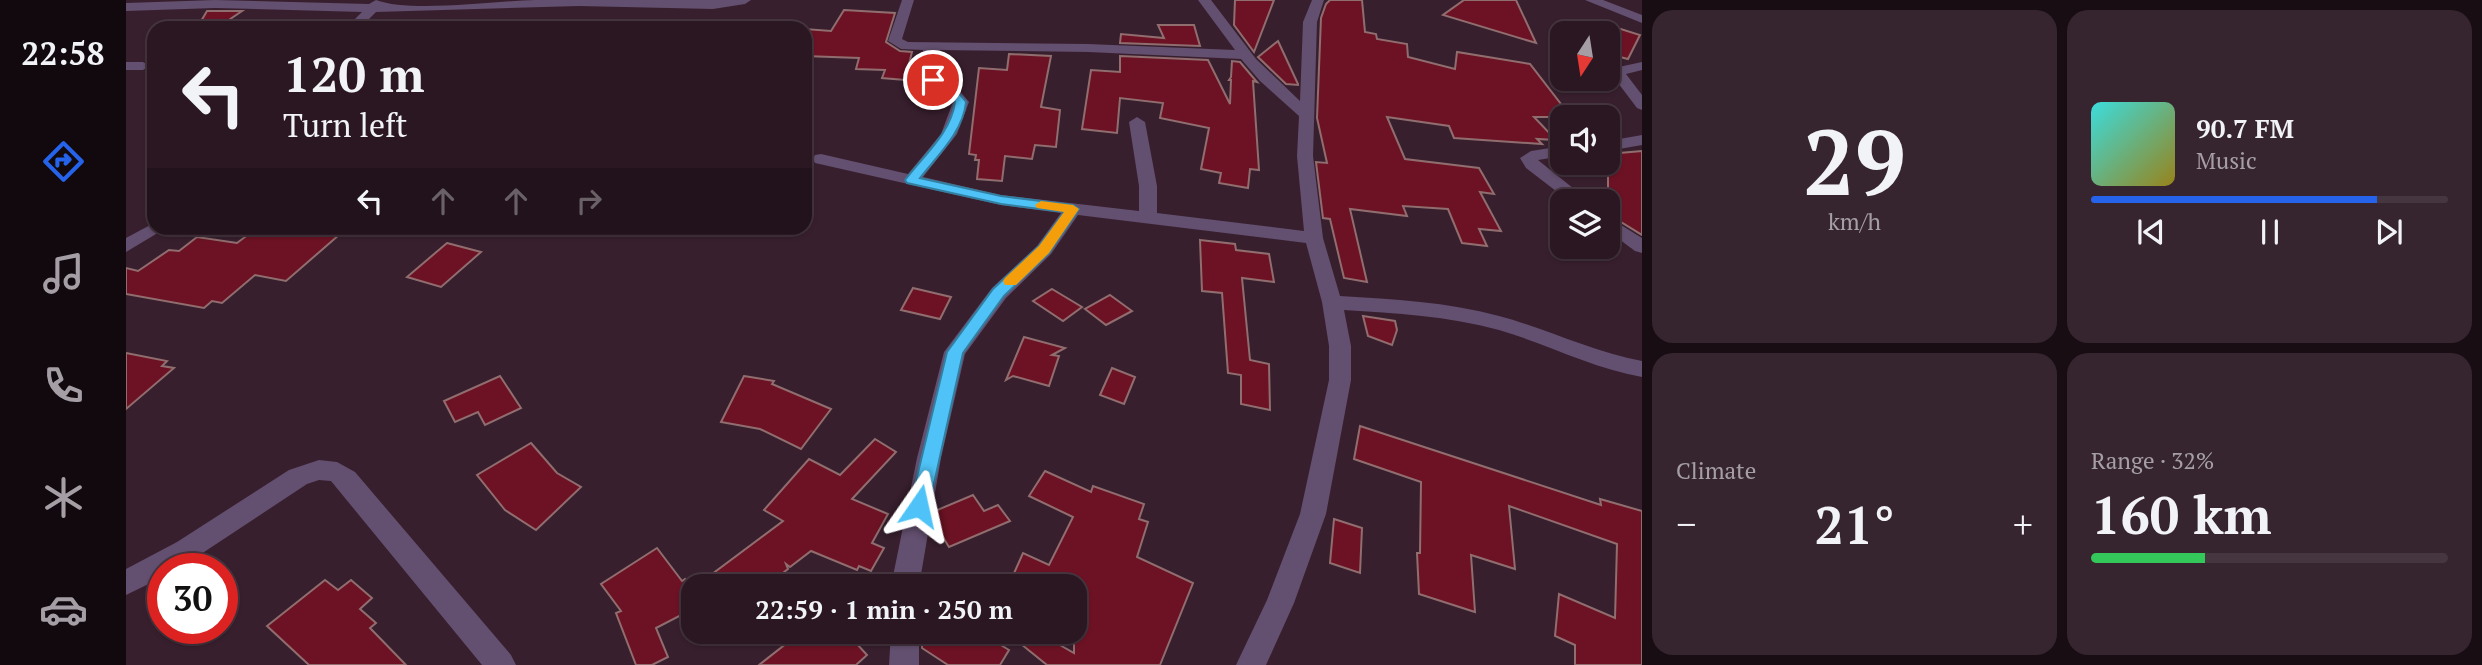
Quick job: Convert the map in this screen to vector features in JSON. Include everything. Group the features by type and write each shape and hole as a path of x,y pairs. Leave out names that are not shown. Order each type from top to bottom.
{"street":[{"path":"126,7 579,2 713,5 745,0"},
{"path":"908,0 895,41 906,46 1099,48 1245,55"},
{"path":"1204,0 1228,28 1245,55 1278,91 1304,113"},
{"path":"1251,665 1280,603 1313,514 1340,380 1340,346 1332,302 1314,238 1304,156 1304,113 1310,66 1311,13 1318,0"},
{"path":"1591,0 1642,19"},
{"path":"360,21 375,5"},
{"path":"912,180 952,129 961,102 954,93 928,75 930,47"},
{"path":"126,66 143,66"},
{"path":"1642,66 1623,68 1619,75 1642,105"},
{"path":"1137,122 1148,186 1148,216"},
{"path":"1620,144 1642,140"},
{"path":"1550,152 1537,153 1528,158 1564,189"},
{"path":"821,159 1001,200 1314,238"},
{"path":"907,574 929,458 955,352 999,293 1044,250 1073,209"},
{"path":"1620,231 1642,247"},
{"path":"126,246 147,234"},
{"path":"1332,302 1378,305 1493,321 1521,329 1590,358 1642,369"},
{"path":"126,583 186,550 298,477 320,470 337,472 501,665"},
{"path":"904,665 905,644"}],"building":[{"path":"1235,0 1274,0 1254,52 1234,25"},
{"path":"1330,0 1362,0 1365,32 1376,34 1377,39 1407,44 1408,57 1455,69 1457,52 1530,64 1562,105 1550,105 1550,117 1534,117 1550,134 1550,140 1537,139 1542,144 1454,138 1449,126 1387,117 1405,159 1479,168 1494,194 1480,192 1501,231 1479,229 1487,246 1462,243 1448,209 1403,206 1407,216 1350,209 1367,282 1344,278 1330,219 1323,218 1316,162 1327,163 1317,118 1321,18"},
{"path":"1464,0 1516,0 1536,43 1443,15"},
{"path":"844,10 895,13 886,42 900,51 912,52 905,80 882,78 885,70 856,69 859,58 812,56 812,30 831,31"},
{"path":"207,11 242,11 227,21 201,21"},
{"path":"1158,25 1194,25 1200,46 1120,43 1121,34 1164,38"},
{"path":"1620,29 1640,35 1628,59 1620,57"},
{"path":"1278,41 1298,85 1286,84 1258,57"},
{"path":"1009,54 1051,56 1041,107 1060,110 1056,147 1035,145 1032,159 1005,156 1002,181 977,179 979,160 975,160 976,155 969,154 979,68 1007,70"},
{"path":"1120,56 1208,60 1230,104 1229,80 1232,61 1240,62 1257,82 1253,81 1259,170 1250,169 1248,188 1219,183 1221,173 1201,169 1209,128 1160,118 1163,103 1120,98 1117,133 1082,129 1091,70 1120,72"},
{"path":"1642,151 1642,235 1620,221 1620,189 1608,189 1608,175 1620,175 1620,153"},
{"path":"248,235 339,235 286,281 255,275 222,303 212,301 204,308 126,294 126,268 138,271 169,250 179,251 197,237 237,243"},
{"path":"1200,240 1235,244 1236,250 1269,254 1274,282 1242,278 1250,360 1269,364 1270,410 1241,404 1241,375 1228,373 1222,293 1202,291"},
{"path":"447,243 481,252 441,287 407,277"},
{"path":"913,288 951,297 940,319 901,310"},
{"path":"1052,289 1082,307 1063,321 1033,301"},
{"path":"1110,295 1132,311 1106,325 1085,309"},
{"path":"1363,316 1395,321 1397,330 1392,345 1368,336"},
{"path":"1024,337 1065,348 1052,355 1059,356 1049,386 1013,376 1006,380"},
{"path":"126,353 167,361 162,366 174,368 126,409"},
{"path":"1112,368 1135,377 1124,404 1100,395"},
{"path":"500,376 521,408 485,425 478,412 455,422 444,401"},
{"path":"744,376 774,381 772,384 831,409 801,449 760,429 721,422"},
{"path":"1360,426 1601,505 1600,499 1642,511 1642,665 1575,665 1575,645 1555,636 1559,594 1615,618 1617,544 1509,506 1515,569 1471,555 1475,612 1419,594 1417,553 1420,553 1421,482 1354,459"},
{"path":"875,439 896,452 852,499 888,514 872,543 884,548 871,571 859,566 857,570 811,551 790,567 786,564 788,569 782,574 712,574 783,521 764,510 809,459 840,475"},
{"path":"531,443 557,473 581,487 536,530 505,510 477,475"},
{"path":"1045,471 1091,492 1093,486 1144,504 1139,519 1148,522 1137,557 1193,583 1160,665 1047,665 1021,644 1058,644 1074,653 1074,644 1087,644 1087,574 1014,574 1023,553 1049,565 1073,517 1029,496"},
{"path":"973,495 984,511 998,505 1010,521 949,547 933,521 935,511"},
{"path":"1334,519 1362,528 1360,573 1330,563"},
{"path":"657,548 681,580 681,615 656,628 668,657 652,665 636,665 616,613 621,611 601,584"},
{"path":"325,580 338,590 351,580 372,598 360,609 376,623 370,628 406,665 309,665 267,626"},
{"path":"786,644 857,644 867,655 856,665 759,665"},
{"path":"922,644 999,644 1009,650 1000,665 948,665 922,648"}],"slow traffic":[{"path":"1011,281 1044,250 1073,209 1041,205"}],"route":[{"path":"919,506 955,352 999,293 1044,250 1073,209 1001,200 912,180 952,129 959,113 961,102 954,93 933,80"}]}
